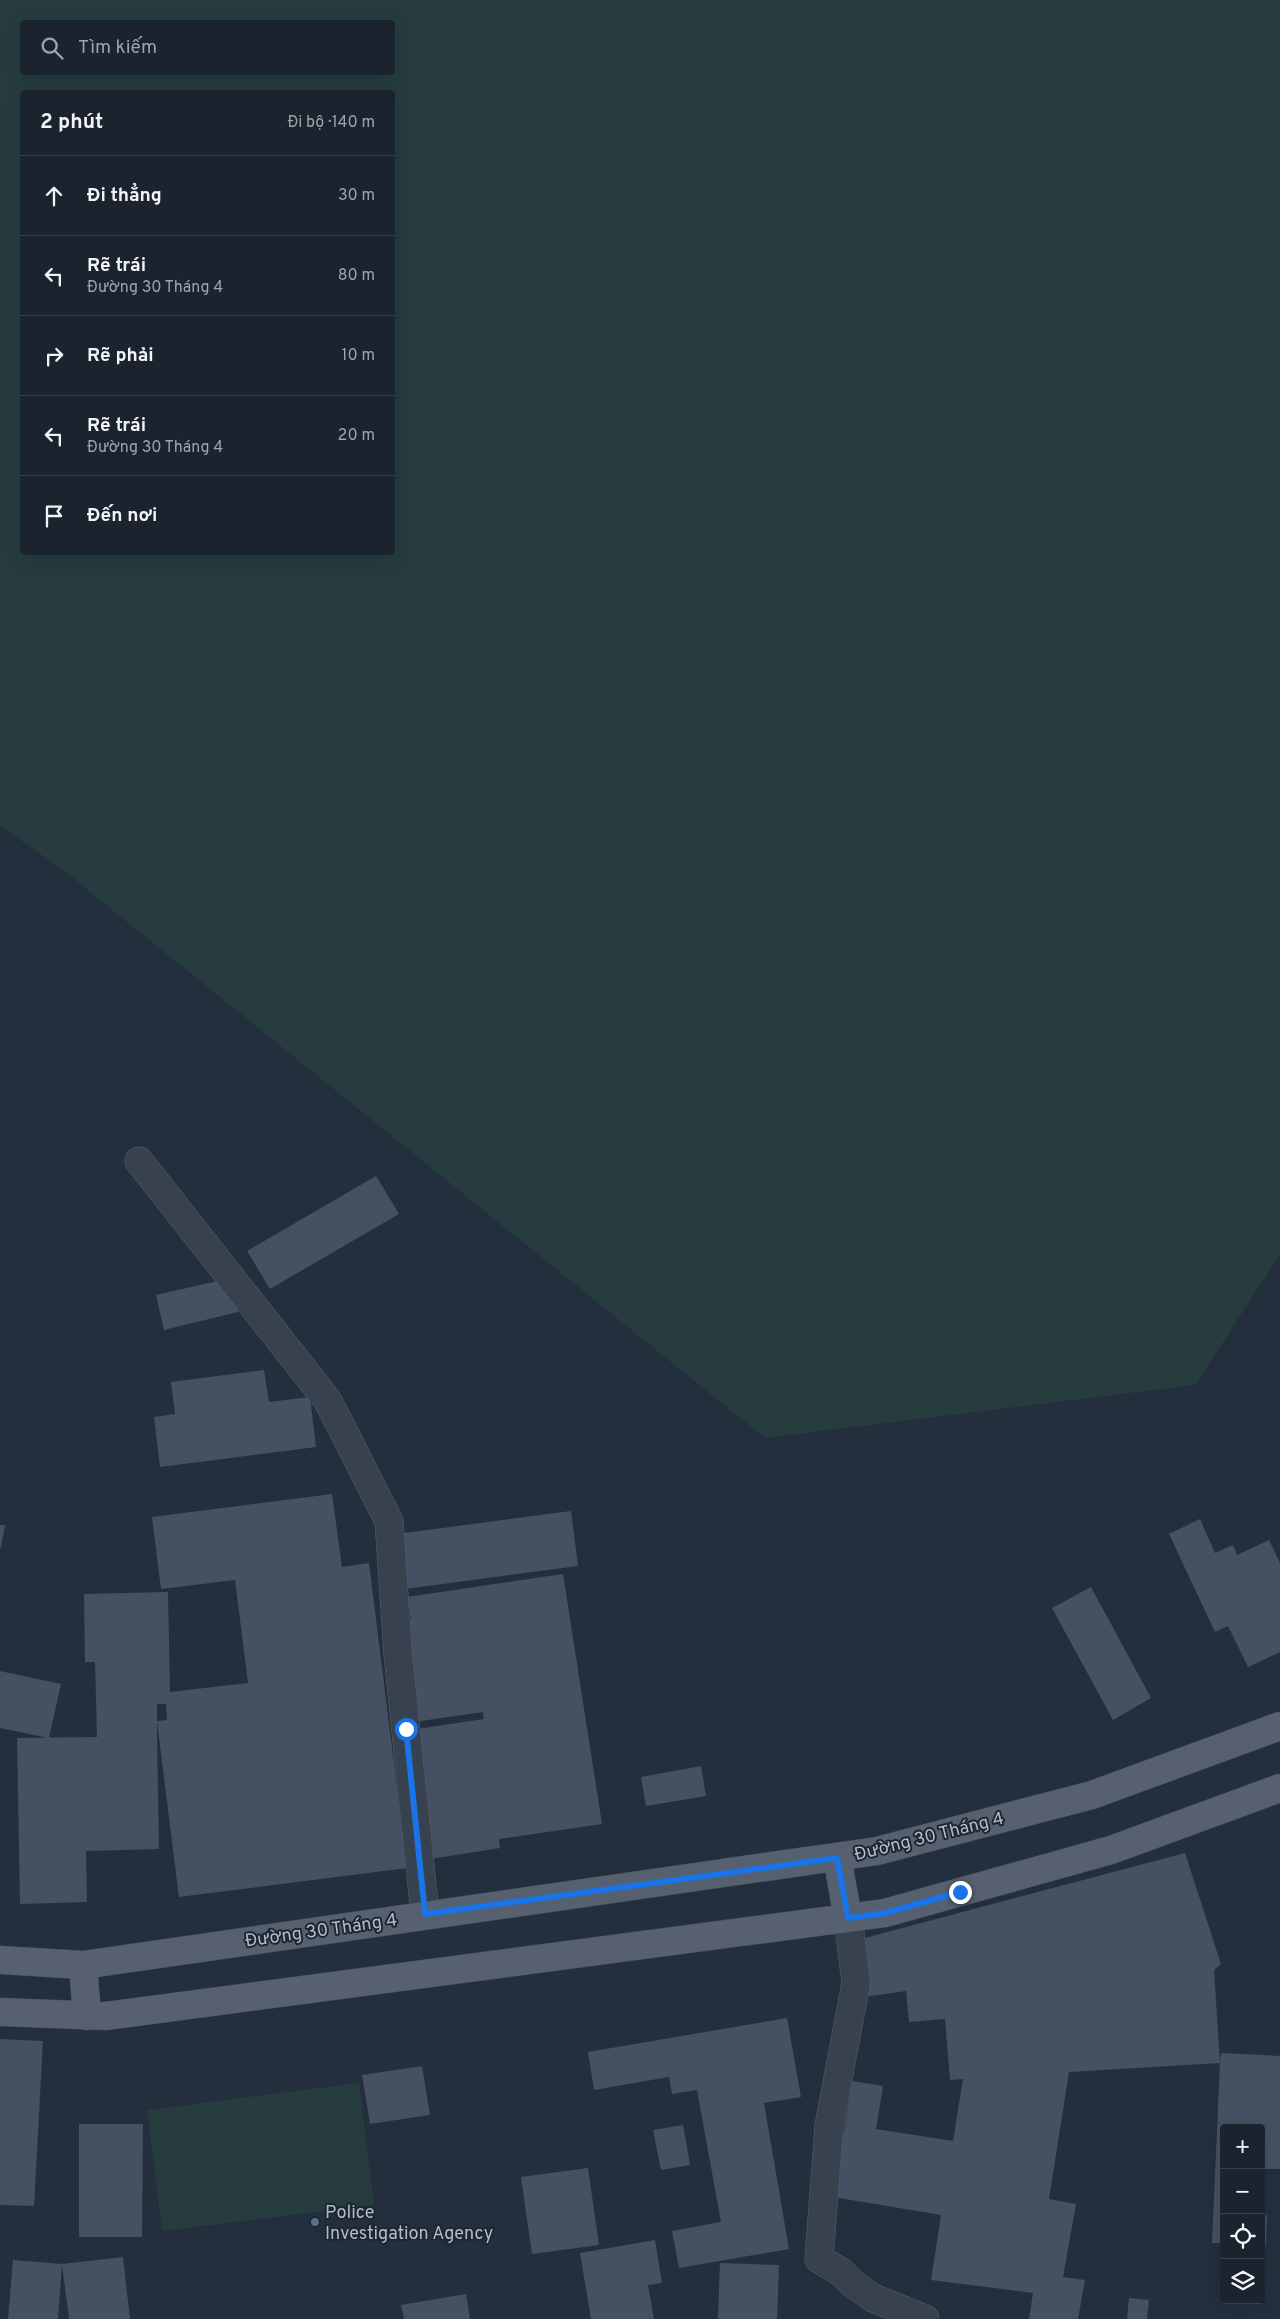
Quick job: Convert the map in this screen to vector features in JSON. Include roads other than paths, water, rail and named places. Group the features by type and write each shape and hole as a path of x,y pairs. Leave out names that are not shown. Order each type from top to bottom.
{"main road":[{"name":"Đường 30 Tháng 4","path":"0,1960 83,1965 425,1914 877,1851 1092,1795 1280,1726"},
{"path":"0,2012 87,2016 126,2014 885,1913 1111,1850 1280,1788"},
{"path":"837,1858 848,1918"},
{"path":"83,1965 87,2016"}],"street":[{"path":"139,1161 328,1401 389,1521 398,1655 425,1914"},
{"path":"848,1918 856,1983 829,2126 819,2259 841,2272 852,2283 873,2298 925,2319"}],"place":[{"name":"Police Investigation Agency","path":"315,2222"}]}
